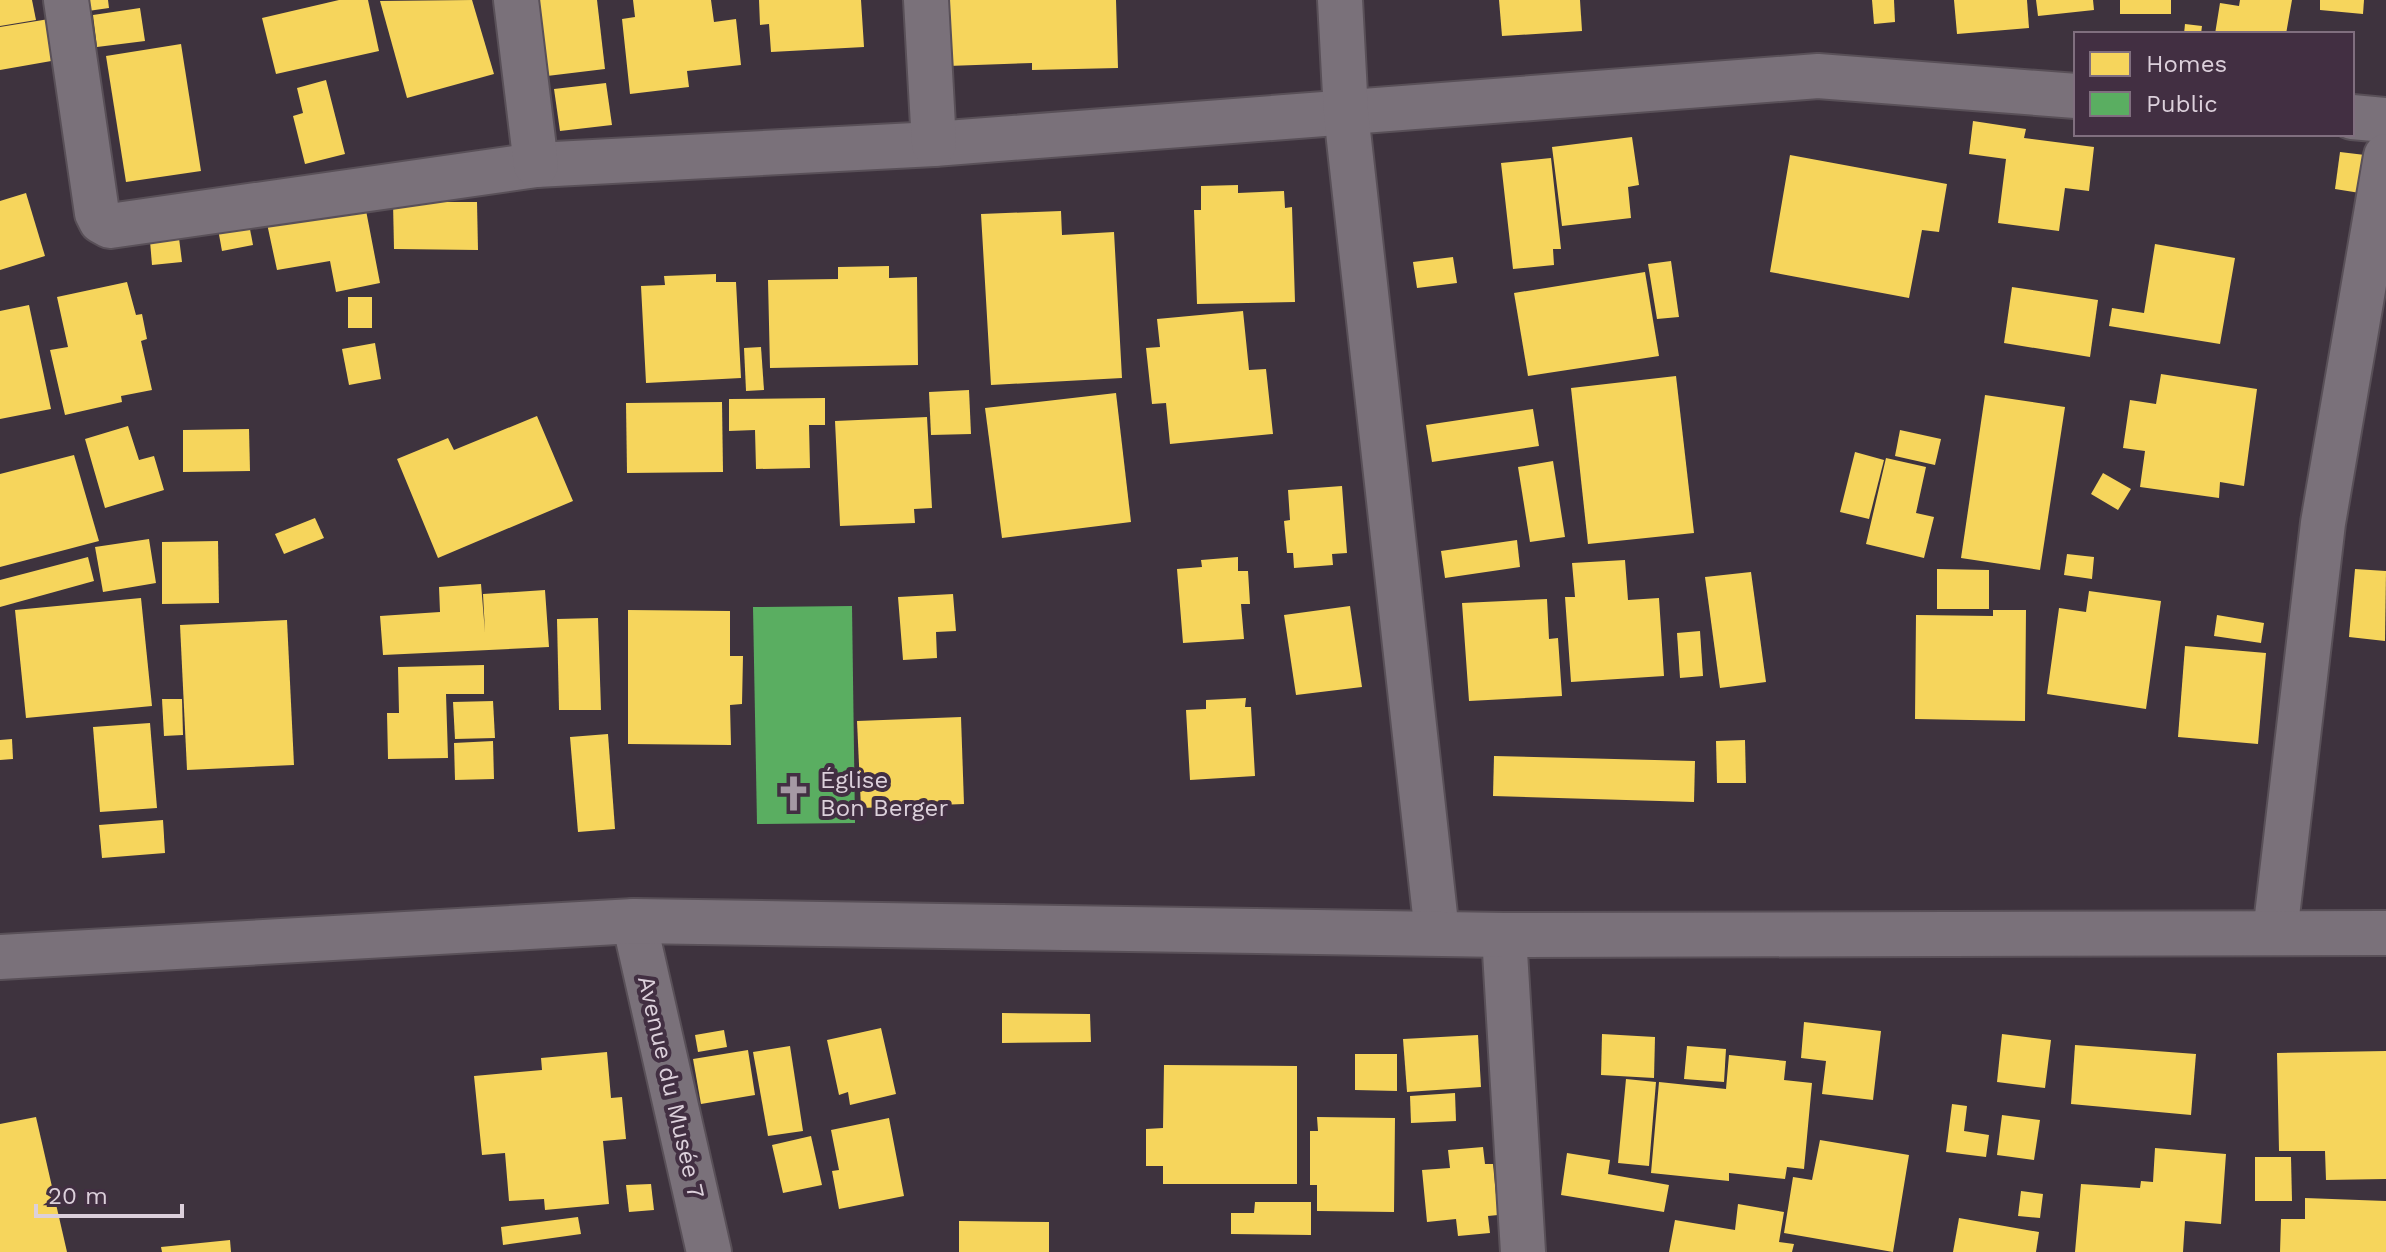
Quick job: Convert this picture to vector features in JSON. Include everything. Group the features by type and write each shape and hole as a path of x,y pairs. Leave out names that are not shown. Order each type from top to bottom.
{"street":[{"path":"66,0 97,213 101,221 110,226 536,165 934,144 1818,76 2074,96"},
{"path":"516,0 536,165"},
{"path":"926,0 934,144"},
{"path":"1340,0 1346,113 1437,933"},
{"path":"2354,117 2386,120"},
{"path":"2275,933 2323,523 2386,156"},
{"path":"0,957 634,921 1504,935 2386,933"},
{"name":"Avenue du Musée 7","path":"634,921 709,1252"},
{"path":"1504,935 1523,1252"}],"building: Homes":[{"path":"0,0 32,0 36,20 0,26"},
{"path":"86,0 108,0 109,8 88,11"},
{"path":"339,0 368,0 379,51 276,74 262,18"},
{"path":"472,0 494,74 407,98 380,1"},
{"path":"538,0 597,0 605,69 547,76"},
{"path":"633,0 711,0 714,22 736,19 741,65 687,71 689,87 630,94 622,19 635,17"},
{"path":"759,0 861,0 864,47 771,52 769,24 760,25"},
{"path":"946,0 1116,0 1118,68 1032,70 1032,63 948,66"},
{"path":"1499,0 1580,0 1582,31 1502,36"},
{"path":"1872,0 1894,0 1895,22 1874,24"},
{"path":"1954,0 2027,0 2029,28 1957,34"},
{"path":"2036,0 2093,0 2094,10 2038,16"},
{"path":"2120,0 2171,0 2171,14 2120,14"},
{"path":"2240,0 2292,0 2286,32 2215,32 2220,3 2239,6"},
{"path":"2320,0 2364,0 2363,14 2320,10"},
{"path":"140,8 145,41 97,47 93,15"},
{"path":"49,19 57,60 0,70 0,27"},
{"path":"2185,24 2202,26 2201,32 2184,32"},
{"path":"181,44 201,171 126,182 106,56"},
{"path":"326,80 345,154 305,164 293,116 303,113 297,88"},
{"path":"606,83 612,125 560,131 554,89"},
{"path":"1973,121 2026,129 2024,138 2094,147 2089,191 2065,188 2059,231 1998,223 2006,159 1969,154"},
{"path":"1632,137 1639,185 1628,187 1631,218 1562,226 1552,147"},
{"path":"2340,152 2365,155 2360,193 2335,189"},
{"path":"1790,155 1947,184 1939,232 1922,230 1909,298 1770,272"},
{"path":"1551,158 1561,249 1553,249 1554,265 1513,269 1501,163"},
{"path":"1238,185 1238,193 1284,191 1285,208 1292,207 1295,302 1197,304 1194,210 1201,210 1201,186"},
{"path":"26,193 45,256 0,270 0,201"},
{"path":"364,200 380,283 336,292 330,261 277,270 266,219"},
{"path":"393,202 477,202 478,250 394,249"},
{"path":"1061,211 1062,235 1114,232 1122,378 991,385 981,214"},
{"path":"249,224 253,245 222,251 218,229"},
{"path":"179,238 182,262 152,265 150,241"},
{"path":"2155,244 2235,258 2220,344 2109,326 2112,308 2144,313"},
{"path":"1453,257 1457,283 1417,288 1413,262"},
{"path":"1671,261 1679,317 1657,319 1648,264"},
{"path":"889,266 889,278 917,277 918,365 770,368 768,280 838,279 838,267"},
{"path":"1645,272 1659,356 1528,376 1514,293"},
{"path":"716,274 716,282 736,282 741,378 646,383 641,286 665,285 664,276"},
{"path":"127,282 136,315 142,314 147,339 141,341 152,390 121,396 122,402 65,415 50,350 68,347 57,297"},
{"path":"2012,287 2098,300 2090,357 2004,343"},
{"path":"348,297 372,297 372,328 348,328"},
{"path":"29,305 51,409 0,419 0,311"},
{"path":"1243,311 1249,370 1266,369 1273,434 1170,444 1166,403 1152,404 1146,348 1160,347 1157,319"},
{"path":"375,343 381,379 349,385 342,349"},
{"path":"761,347 764,390 746,391 744,348"},
{"path":"2161,374 2257,389 2244,486 2220,482 2219,498 2140,487 2145,451 2123,448 2130,400 2156,404"},
{"path":"1676,376 1694,533 1588,544 1571,388"},
{"path":"969,390 971,434 931,435 929,392"},
{"path":"1116,393 1131,522 1002,538 985,408"},
{"path":"1985,395 2065,407 2040,570 1961,558"},
{"path":"825,398 825,425 809,425 810,468 756,469 755,430 729,431 729,399"},
{"path":"722,402 723,472 627,473 626,403"},
{"path":"1533,409 1539,446 1432,462 1426,425"},
{"path":"537,416 573,501 438,558 397,459 448,438 454,450"},
{"path":"927,417 932,508 914,509 915,523 840,526 835,421"},
{"path":"128,426 139,460 154,456 164,490 105,508 85,439"},
{"path":"249,429 250,471 183,472 183,430"},
{"path":"1900,430 1941,439 1935,465 1895,456"},
{"path":"1855,452 1884,460 1869,519 1840,512"},
{"path":"74,455 99,541 0,567 0,474"},
{"path":"1886,458 1926,467 1916,513 1934,517 1924,558 1866,544"},
{"path":"1553,461 1565,537 1530,542 1518,467"},
{"path":"2103,473 2131,489 2118,510 2091,494"},
{"path":"1342,486 1347,553 1332,554 1333,565 1294,568 1293,553 1287,553 1284,521 1290,520 1288,490"},
{"path":"315,518 324,538 284,554 275,534"},
{"path":"149,539 156,583 103,592 95,547"},
{"path":"1517,540 1520,567 1445,578 1441,551"},
{"path":"218,541 219,603 162,604 162,542"},
{"path":"2067,554 2094,557 2092,579 2064,575"},
{"path":"88,557 94,581 0,607 0,580"},
{"path":"1238,557 1238,571 1248,571 1250,604 1241,604 1244,639 1183,643 1177,569 1202,567 1201,560"},
{"path":"1625,560 1628,600 1659,598 1664,676 1571,682 1565,597 1575,597 1572,563"},
{"path":"1937,569 1989,570 1989,609 1937,609"},
{"path":"2355,569 2386,571 2385,641 2349,637"},
{"path":"1751,572 1766,682 1720,688 1705,577"},
{"path":"481,584 485,632 483,594 545,590 549,647 383,655 380,616 440,612 439,587"},
{"path":"2089,591 2161,601 2146,709 2047,694 2059,608 2086,612"},
{"path":"953,594 956,631 936,632 937,658 903,660 898,597"},
{"path":"141,598 152,706 26,718 15,610"},
{"path":"1547,599 1549,639 1558,638 1562,696 1469,701 1462,603"},
{"path":"1350,606 1362,687 1296,695 1284,615"},
{"path":"628,610 730,611 730,656 743,656 742,704 730,705 731,745 628,744"},
{"path":"1993,610 2026,610 2025,721 1915,719 1916,615 1993,616"},
{"path":"2217,615 2264,623 2261,643 2214,636"},
{"path":"598,618 601,710 559,710 557,619"},
{"path":"287,620 294,765 187,770 180,625"},
{"path":"1700,631 1703,676 1680,678 1677,633"},
{"path":"2185,646 2266,653 2258,744 2178,737"},
{"path":"484,665 484,694 446,694 448,758 388,759 387,713 399,713 398,667"},
{"path":"1246,698 1245,707 1251,707 1255,776 1190,780 1186,710 1206,709 1206,700"},
{"path":"162,699 182,699 183,735 164,736"},
{"path":"493,701 495,738 455,739 453,702"},
{"path":"961,717 964,804 861,808 857,721"},
{"path":"150,723 157,808 100,812 93,727"},
{"path":"608,734 615,829 578,832 570,737"},
{"path":"12,739 13,759 0,760 0,740"},
{"path":"1745,740 1746,783 1717,783 1716,741"},
{"path":"493,741 494,779 455,780 454,743"},
{"path":"1494,756 1695,761 1694,802 1493,796"},
{"path":"163,820 165,853 102,858 99,825"},
{"path":"1002,1013 1090,1014 1091,1042 1002,1043"},
{"path":"1804,1022 1881,1031 1873,1100 1822,1094 1826,1061 1801,1058"},
{"path":"881,1028 896,1094 850,1105 848,1092 839,1095 827,1040"},
{"path":"724,1030 727,1047 698,1052 695,1035"},
{"path":"1602,1034 1655,1037 1654,1078 1601,1075"},
{"path":"2002,1034 2051,1040 2045,1088 1997,1082"},
{"path":"1478,1035 1481,1087 1407,1092 1403,1039"},
{"path":"2075,1045 2196,1054 2191,1115 2071,1104"},
{"path":"790,1046 803,1131 768,1136 753,1052"},
{"path":"1687,1046 1726,1049 1724,1082 1684,1079"},
{"path":"748,1050 755,1095 701,1104 693,1059"},
{"path":"2386,1051 2386,1179 2326,1180 2325,1151 2279,1151 2277,1053"},
{"path":"607,1052 611,1098 622,1097 626,1139 603,1141 609,1204 545,1210 544,1199 509,1201 505,1153 482,1155 474,1076 542,1070 541,1058"},
{"path":"1355,1054 1397,1054 1397,1091 1355,1090"},
{"path":"1729,1055 1786,1061 1784,1080 1812,1083 1804,1169 1787,1167 1785,1179 1729,1173 1729,1181 1651,1173 1659,1082 1726,1089"},
{"path":"1164,1065 1297,1066 1297,1184 1163,1184 1163,1166 1146,1166 1146,1129 1163,1128"},
{"path":"1626,1079 1656,1082 1649,1166 1618,1163"},
{"path":"1455,1093 1456,1121 1411,1123 1410,1096"},
{"path":"1952,1104 1967,1106 1964,1131 1989,1135 1986,1157 1946,1152"},
{"path":"2002,1115 2040,1120 2034,1160 1997,1155"},
{"path":"36,1117 67,1252 0,1252 0,1124"},
{"path":"1317,1117 1395,1118 1394,1212 1317,1211 1317,1185 1310,1185 1310,1131 1318,1131"},
{"path":"889,1118 904,1196 839,1209 832,1171 839,1170 831,1130"},
{"path":"811,1136 822,1185 783,1193 772,1145"},
{"path":"1820,1140 1909,1155 1893,1252 1784,1233 1793,1177 1812,1180"},
{"path":"1483,1147 1485,1164 1493,1164 1498,1215 1488,1216 1490,1233 1458,1236 1456,1219 1427,1222 1422,1170 1450,1168 1448,1150"},
{"path":"2155,1148 2226,1154 2221,1224 2185,1221 2183,1252 2075,1252 2081,1184 2140,1188 2141,1181 2153,1182"},
{"path":"1567,1153 1610,1160 1608,1174 1669,1185 1664,1212 1561,1195"},
{"path":"2255,1157 2291,1157 2292,1201 2255,1201"},
{"path":"651,1184 654,1210 629,1212 626,1185"},
{"path":"2021,1191 2043,1194 2040,1218 2018,1216"},
{"path":"2305,1198 2386,1201 2386,1252 2280,1252 2281,1219 2305,1219"},
{"path":"1255,1202 1311,1202 1311,1235 1231,1234 1231,1213 1254,1213"},
{"path":"1738,1204 1784,1212 1779,1242 1794,1244 1792,1252 1669,1252 1675,1220 1735,1230"},
{"path":"578,1217 581,1234 503,1245 501,1227"},
{"path":"1959,1218 2039,1232 2036,1252 1953,1252"},
{"path":"959,1221 1049,1222 1049,1252 959,1252"},
{"path":"230,1240 231,1252 162,1252 161,1247"}],"building: Public":[{"path":"852,606 855,823 757,824 753,607"}],"place":[{"name":"Église Bon Berger","path":"794,794"}]}
